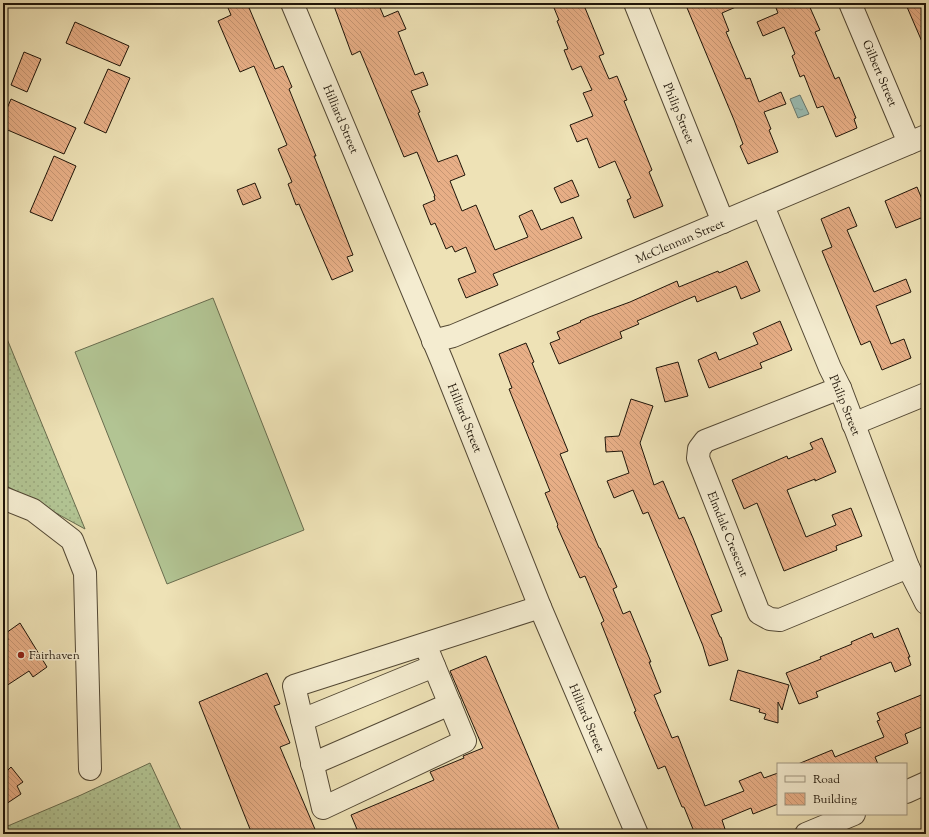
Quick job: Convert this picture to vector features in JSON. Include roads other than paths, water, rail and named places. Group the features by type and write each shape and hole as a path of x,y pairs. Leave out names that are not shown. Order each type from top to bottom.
{"street":[{"name":"Hilliard Street","path":"292,3 433,341 540,607 637,834"},
{"name":"Philip Street","path":"635,3 724,222"},
{"name":"Gilbert Street","path":"850,3 918,140"},
{"name":"McClennan Street","path":"433,341 453,336 918,140"},
{"name":"Philip Street","path":"763,206 830,368 840,388 908,567 926,603"},
{"name":"Elmdale Crescent","path":"840,388 705,441 699,449 698,458 760,612 770,619 780,620 908,567"},
{"path":"853,424 926,394"},
{"path":"3,498 33,510 72,540 85,573 90,769"},
{"path":"425,644 465,741 323,808 294,686 540,607"},
{"path":"302,720 434,666"},
{"path":"312,764 450,704"},
{"path":"907,792 926,783"},
{"path":"806,834 852,815"}],"water":[{"path":"800,95 809,114 798,118 790,99"}],"place":[{"name":"Fairhaven","path":"21,655"}]}
